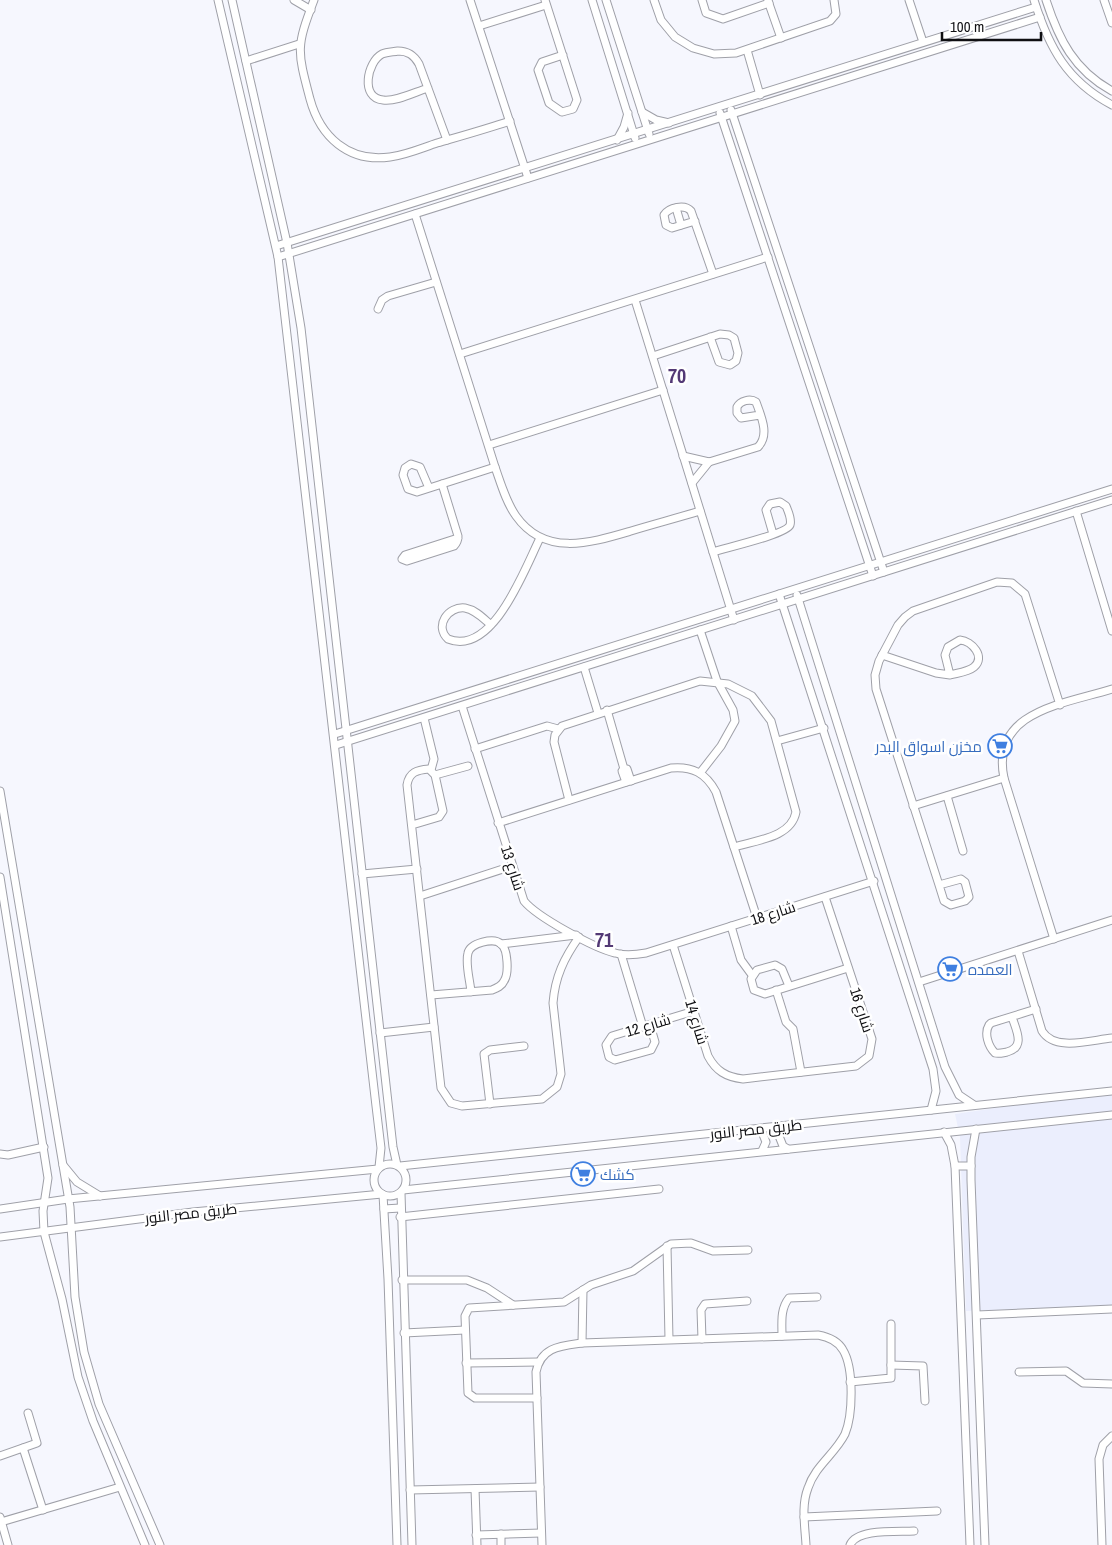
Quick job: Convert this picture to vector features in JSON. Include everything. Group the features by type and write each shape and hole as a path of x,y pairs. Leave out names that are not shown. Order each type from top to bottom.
{"street":[{"path":"218,0 278,258 336,745 381,1148 379,1168 374,1180 376,1188 382,1194 392,1196 402,1191"},
{"path":"232,0 288,243 301,328 393,1147 398,1166 407,1178 402,1191 400,1217 412,1545"},
{"path":"294,0 311,10"},
{"path":"314,0 299,44 300,59 315,115 326,134 345,150 362,156 380,158 510,121"},
{"path":"470,0 528,178"},
{"path":"592,0 637,144"},
{"path":"606,0 651,139"},
{"path":"654,0 661,20 684,43 714,54 747,50 830,21 836,14 834,0"},
{"path":"702,0 706,13 723,19 769,2 781,38"},
{"path":"909,0 923,42"},
{"path":"1046,0 1058,31 1073,60 1088,76 1112,91"},
{"path":"1104,0 1112,23"},
{"path":"479,26 546,2 563,55 577,100 573,109 562,112 549,103 538,70 542,62 563,55"},
{"path":"276,246 672,123 1035,4 1054,50 1069,72 1093,94 1112,104"},
{"path":"278,258 1040,17"},
{"path":"246,61 299,44"},
{"path":"747,50 760,94"},
{"path":"428,88 389,100 376,98 368,84 372,64 383,54 390,52 410,53 419,64 428,88 447,140"},
{"path":"730,104 884,572"},
{"path":"718,108 873,576"},
{"path":"642,112 656,120 672,123"},
{"path":"616,140 624,127 628,113"},
{"path":"750,205 762,201"},
{"path":"694,221 670,227 664,218 667,212 676,208 688,207 694,221 713,274"},
{"path":"676,208 681,225"},
{"path":"415,214 495,467 513,512 522,524 540,538 560,544 582,544 700,511"},
{"path":"460,354 768,258"},
{"path":"378,309 380,302 388,296 436,282"},
{"path":"635,300 734,620"},
{"path":"783,303 794,300"},
{"path":"652,356 710,337 723,333 732,336 738,353 736,361 726,365 718,362 710,337"},
{"path":"489,445 663,390"},
{"path":"684,456 709,462 754,449 761,445 765,434 760,415"},
{"path":"692,483 709,462"},
{"path":"429,488 495,467"},
{"path":"442,484 458,538 454,546 407,561 403,560 404,555 458,538"},
{"path":"334,734 1112,489"},
{"path":"336,745 1112,500"},
{"path":"713,552 773,534 785,530 790,525 786,506 780,502 770,504 766,510 773,534"},
{"path":"1076,512 1112,631"},
{"path":"492,625 471,610 461,608 447,615 442,624 444,635 448,639 459,642 476,637 492,625 502,612 540,538"},
{"path":"939,885 961,879 965,882 969,897 965,901 948,905 944,901 876,689 875,675 882,655 898,625 913,611 997,582 1012,583 1025,594 1060,705"},
{"path":"794,589 947,1073 959,1095 974,1105"},
{"path":"779,594 874,881 935,1077 936,1091 931,1110"},
{"path":"700,630 717,681 733,710 736,721 721,746 700,773"},
{"path":"882,655 936,673 950,675 972,668 976,664 978,658 976,649 970,642 960,640 948,647 945,655 950,675"},
{"path":"584,667 598,713"},
{"path":"569,800 554,749 555,736 558,730 566,723 700,681 717,681 742,690 759,704 771,721 796,806 795,818 784,832 734,847"},
{"path":"1054,939 1004,778 1002,753 1012,730 1030,716 1112,689"},
{"name":"شارع 13","path":"462,706 521,895 528,906 538,914 608,951 622,954 646,953 673,945"},
{"path":"607,710 624,768 627,769 628,781"},
{"path":"412,825 439,817 443,811 433,772 434,760 424,718"},
{"path":"475,748 547,726 558,730"},
{"path":"777,741 824,728"},
{"path":"479,762 469,763 468,766 433,772 414,772 409,777 407,785 441,1088 446,1099 462,1106 542,1099 558,1086 561,1074 553,1003 554,992 563,962 578,936"},
{"path":"498,823 671,768 686,768 700,773 707,778 716,792 757,918"},
{"path":"913,806 1004,778"},
{"path":"0,791 68,1199 75,1297 84,1352 99,1404 160,1545"},
{"path":"947,796 963,850"},
{"path":"859,836 871,832"},
{"path":"420,896 512,866"},
{"path":"362,874 417,869"},
{"path":"0,878 48,1178 43,1220 44,1232 62,1299 78,1377 93,1421 145,1545"},
{"name":"شارع 18","path":"673,945 874,881"},
{"name":"شارع 16","path":"743,1079 856,1066 869,1056 872,1039 825,897"},
{"path":"919,982 1112,920"},
{"path":"731,926 741,960 752,975 752,986 757,992 764,994 848,968"},
{"path":"889,930 901,926"},
{"path":"501,944 578,936"},
{"path":"431,995 471,992 492,990 504,981 507,972 505,949 501,944 495,941 476,944 469,949 467,957 471,992"},
{"name":"شارع 14","path":"673,945 712,1064 726,1075 743,1079"},
{"path":"1018,951 1042,1031 1054,1042 1062,1043 1112,1038"},
{"path":"622,954 647,1026"},
{"path":"752,975 757,970 777,966 784,971 789,986"},
{"path":"776,990 786,1022 793,1029 801,1072"},
{"path":"1012,1017 1019,1041 1018,1047 1012,1051 995,1053 987,1034 991,1023 1036,1009"},
{"name":"شارع 12","path":"647,1026 655,1042 651,1050 613,1059 608,1055 606,1044 612,1036 694,1011"},
{"path":"380,1033 434,1027"},
{"path":"490,1104 484,1054 490,1050 524,1046"},
{"name":"طريق مصر النور","path":"398,1166 1112,1091"},
{"name":"طريق مصر النور","path":"402,1191 976,1128 1112,1115"},
{"path":"783,1126 778,1136 780,1142 788,1149"},
{"path":"758,1128 765,1136 766,1142 762,1151"},
{"path":"976,1128 971,1166 984,1545"},
{"path":"944,1132 951,1145 955,1166 970,1545"},
{"path":"0,1154 8,1155 44,1147"},
{"path":"381,1148 386,1150 393,1147"},
{"path":"61,1163 77,1182 100,1196"},
{"path":"379,1168 386,1164 398,1166"},
{"path":"955,1166 971,1166"},
{"name":"طريق مصر النور","path":"0,1209 68,1199 379,1168"},
{"path":"400,1217 659,1189"},
{"path":"382,1194 397,1545"},
{"name":"طريق مصر النور","path":"0,1237 193,1212 382,1194"},
{"path":"384,1209 400,1208"},
{"path":"537,1398 472,1397 467,1390 466,1363 465,1313 469,1308 557,1304 571,1299 583,1290 633,1271 666,1246 691,1243 712,1251 748,1250"},
{"path":"666,1246 669,1340"},
{"path":"402,1280 467,1280 482,1285 516,1306"},
{"path":"582,1343 583,1290"},
{"path":"782,1336 782,1310 787,1300 789,1298 817,1297"},
{"path":"702,1339 701,1310 705,1304 746,1301"},
{"path":"977,1315 1112,1309"},
{"path":"850,1382 889,1380 892,1377 891,1324"},
{"path":"404,1333 465,1330"},
{"path":"542,1545 537,1398 538,1362 544,1353 552,1348 582,1343 818,1336 832,1339 838,1344 846,1356 850,1382 847,1428 838,1446 810,1481 805,1498 806,1545"},
{"path":"466,1363 538,1362"},
{"path":"892,1365 923,1366 925,1401"},
{"path":"1018,1372 1066,1371 1083,1383 1112,1384"},
{"path":"0,1456 35,1444 37,1441 28,1413"},
{"path":"1102,1545 1099,1458 1103,1445 1112,1436"},
{"path":"23,1448 43,1510"},
{"path":"966,1452 974,1456 980,1452"},
{"path":"967,1477 971,1470 981,1473"},
{"path":"8,1545 1,1520 43,1510 120,1487"},
{"path":"410,1490 540,1488"},
{"path":"475,1489 477,1545"},
{"path":"804,1517 937,1511"},
{"path":"850,1545 855,1537 863,1534 914,1531"},
{"path":"476,1534 541,1533"},
{"path":"501,1534 501,1545"}],"shaded area":[{"path":"1112,1091 1112,1306 966,1311 960,1137 955,1114"}],"place":[{"name":"مخزن اسواق البدر","path":"1000,746"},
{"name":"العمده","path":"950,969"},
{"name":"كشك","path":"583,1174"}],"district":[{"name":"70","path":"677,375"},
{"name":"71","path":"604,939"}]}
